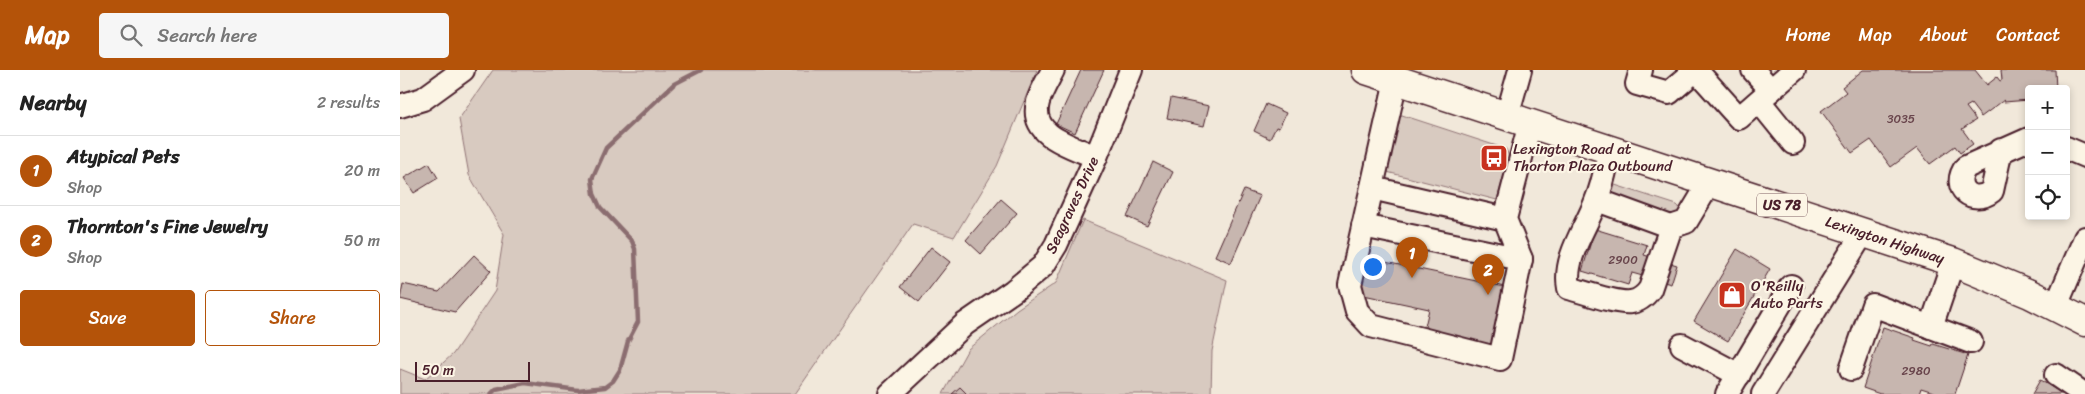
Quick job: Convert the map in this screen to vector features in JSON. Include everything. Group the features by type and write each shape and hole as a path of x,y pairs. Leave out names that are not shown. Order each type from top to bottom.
{"highway":[{"name":"Lexington Highway","path":"1366,70 1953,262 2056,306"},
{"name":"US 78","path":"2056,306 2085,322"}],"street":[{"path":"400,106 423,99 463,70"},
{"path":"1053,70 1038,100 1036,112 1038,124 1048,136 1096,157"},
{"name":"Seagraves Drive","path":"890,394 965,324 1013,291 1043,266 1056,244 1096,157 1131,70"},
{"path":"1396,80 1350,285 1357,311 1371,326 1500,360 1521,259 1505,219 1519,120 1520,70"},
{"path":"1641,70 1637,84 1669,93 1696,70 1739,118 1794,70"},
{"path":"1754,70 1765,96 1793,143"},
{"path":"2001,150 2025,141"},
{"path":"1610,149 1597,200 1575,248 1567,278 1569,288 1600,298 1630,302 1644,297 1650,289 1671,227"},
{"path":"2070,150 2085,156"},
{"path":"1597,200 1671,227 1686,222 1710,182"},
{"path":"1372,188 1505,219"},
{"path":"1363,226 1521,259"},
{"path":"1763,394 1863,232"},
{"path":"2056,306 2085,238"},
{"path":"1932,328 1953,262"},
{"path":"1727,394 1791,286"},
{"path":"1851,370 1873,305 1971,342"},
{"path":"1772,317 1801,333"},
{"path":"1682,345 1739,374"},
{"path":"2056,374 2084,394"}],"shaded area":[{"path":"493,70 1037,70 997,166 954,237 913,224 795,394 400,394 400,369 425,379 453,354 495,291 504,234 469,175 459,119"},
{"path":"1402,115 1506,149 1509,156 1497,200 1383,171 1398,116"},
{"path":"1612,184 1677,205 1680,213 1676,219 1609,195"},
{"path":"1083,220 1227,280 1212,351 1211,394 943,394 968,349 1017,309 1056,283"}],"building":[{"path":"1081,70 1104,70 1075,133 1056,124"},
{"path":"1863,70 1975,70 1987,85 1997,77 2000,81 2002,80 2001,70 2055,70 2056,85 2025,85 2025,100 2004,102 2004,100 1981,117 1971,104 1966,107 1976,120 1962,129 1973,144 1960,153 1955,146 1930,164 1917,148 1891,167 1871,140 1852,153 1821,111 1846,92 1842,87"},
{"path":"1171,98 1209,106 1204,126 1167,118"},
{"path":"1266,104 1286,113 1279,128 1276,127 1270,139 1254,131"},
{"path":"1153,162 1173,172 1147,226 1127,217"},
{"path":"429,163 438,178 414,193 404,178"},
{"path":"1244,190 1260,196 1231,263 1215,256"},
{"path":"1001,199 1017,213 981,254 966,240"},
{"path":"1595,229 1647,245 1644,255 1677,265 1671,284 1632,273 1628,285 1582,271"},
{"path":"931,247 950,262 919,302 900,287"},
{"name":"O'Reilly Auto Parts","path":"1737,249 1770,269 1728,341 1694,321"},
{"path":"474,255 491,271 455,312 400,299 403,284 439,292"},
{"path":"1366,258 1505,287 1493,345 1424,331 1429,309 1359,294"},
{"path":"1883,327 1932,346 1933,344 1968,355 1955,394 1940,394 1921,388 1919,394 1880,394 1863,388"},
{"path":"2040,380 2063,394 2032,394"},
{"path":"960,387 967,394 952,394"}],"waterway":[{"path":"491,394 496,389 525,383 578,390 605,387 613,381 620,370 628,341 638,322 635,249 632,241 600,207 594,194 592,179 606,148 674,84 701,70"}],"place":[{"name":"Lexington Road at Thorton Plaza Outbound","path":"1494,158"},
{"name":"Atypical Pets","path":"1412,278"},
{"name":"Thornton's Fine Jewelry","path":"1488,295"},
{"name":"O'Reilly Auto Parts","path":"1732,295"}]}
